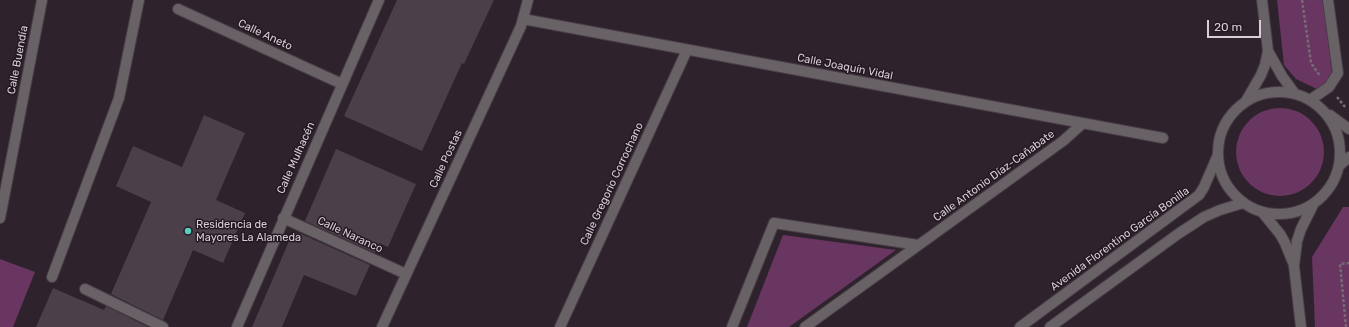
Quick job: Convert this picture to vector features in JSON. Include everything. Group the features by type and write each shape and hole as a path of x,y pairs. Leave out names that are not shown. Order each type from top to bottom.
{"street":[{"name":"Calle Buendía","path":"0,218 42,0"},
{"path":"52,277 119,98 139,0"},
{"name":"Calle Mulhacén","path":"237,327 378,0"},
{"path":"1262,0 1268,51 1265,65 1261,76 1246,100 1233,111 1224,125 1218,140 1217,157 1221,175 1230,191 1243,203 1262,212 1280,214 1298,211 1314,203 1325,193 1333,181 1338,166 1340,146 1335,128 1324,111"},
{"path":"1310,100 1329,87 1338,73 1328,0"},
{"name":"Calle Postas","path":"382,327 521,26 525,1"},
{"name":"Calle Aneto","path":"178,9 342,84"},
{"name":"Calle Joaquín Vidal","path":"523,19 1163,138"},
{"name":"Calle Gregorio Corrochano","path":"560,327 687,50"},
{"path":"1268,51 1282,76 1295,94"},
{"path":"1246,100 1262,94 1279,91 1295,94 1310,100 1349,130"},
{"name":"Calle Antonio Díaz-Cañabate","path":"805,327 1063,141 1082,124"},
{"path":"1338,166 1349,156"},
{"name":"Avenida Florentino García Bonilla","path":"1020,327 1199,195 1217,157"},
{"path":"1050,327 1178,234 1204,217 1243,203"},
{"path":"1294,266 1299,235 1314,203"},
{"path":"1262,212 1285,243 1294,266 1301,327"},
{"name":"Calle Naranco","path":"283,218 406,274"},
{"path":"732,327 774,223 918,245"},
{"path":"85,289 163,327"}],"path":[{"path":"1302,0 1311,63 1349,112"},
{"path":"1346,327 1340,264 1349,263"}],"shaded area":[{"path":"1277,0 1323,0 1333,81 1323,92 1296,79 1284,65"},
{"path":"1280,108 1297,111 1305,115 1317,127 1321,135 1324,152 1321,169 1317,177 1305,189 1297,193 1280,196 1263,193 1255,189 1243,177 1239,169 1236,152 1239,135 1243,127 1255,115 1263,111"},
{"path":"1343,207 1349,207 1349,327 1315,327 1312,257"},
{"path":"783,235 896,250 789,327 747,327"},
{"path":"0,259 35,272 13,327 0,327"}],"building":[{"path":"397,0 494,0 464,64 462,63 422,151 344,116"},
{"name":"Residencia de Mayores La Alameda","path":"204,115 245,133 216,200 245,213 223,263 193,250 163,320 111,294 151,202 116,186 133,146 182,167"},
{"path":"336,149 416,184 388,247 379,243 375,253 305,221"},
{"path":"293,232 299,233 370,265 356,296 304,275 282,327 252,327"},
{"path":"53,288 104,310 106,306 148,327 36,327"}],"place":[{"name":"Residencia de Mayores La Alameda","path":"188,231"}]}
